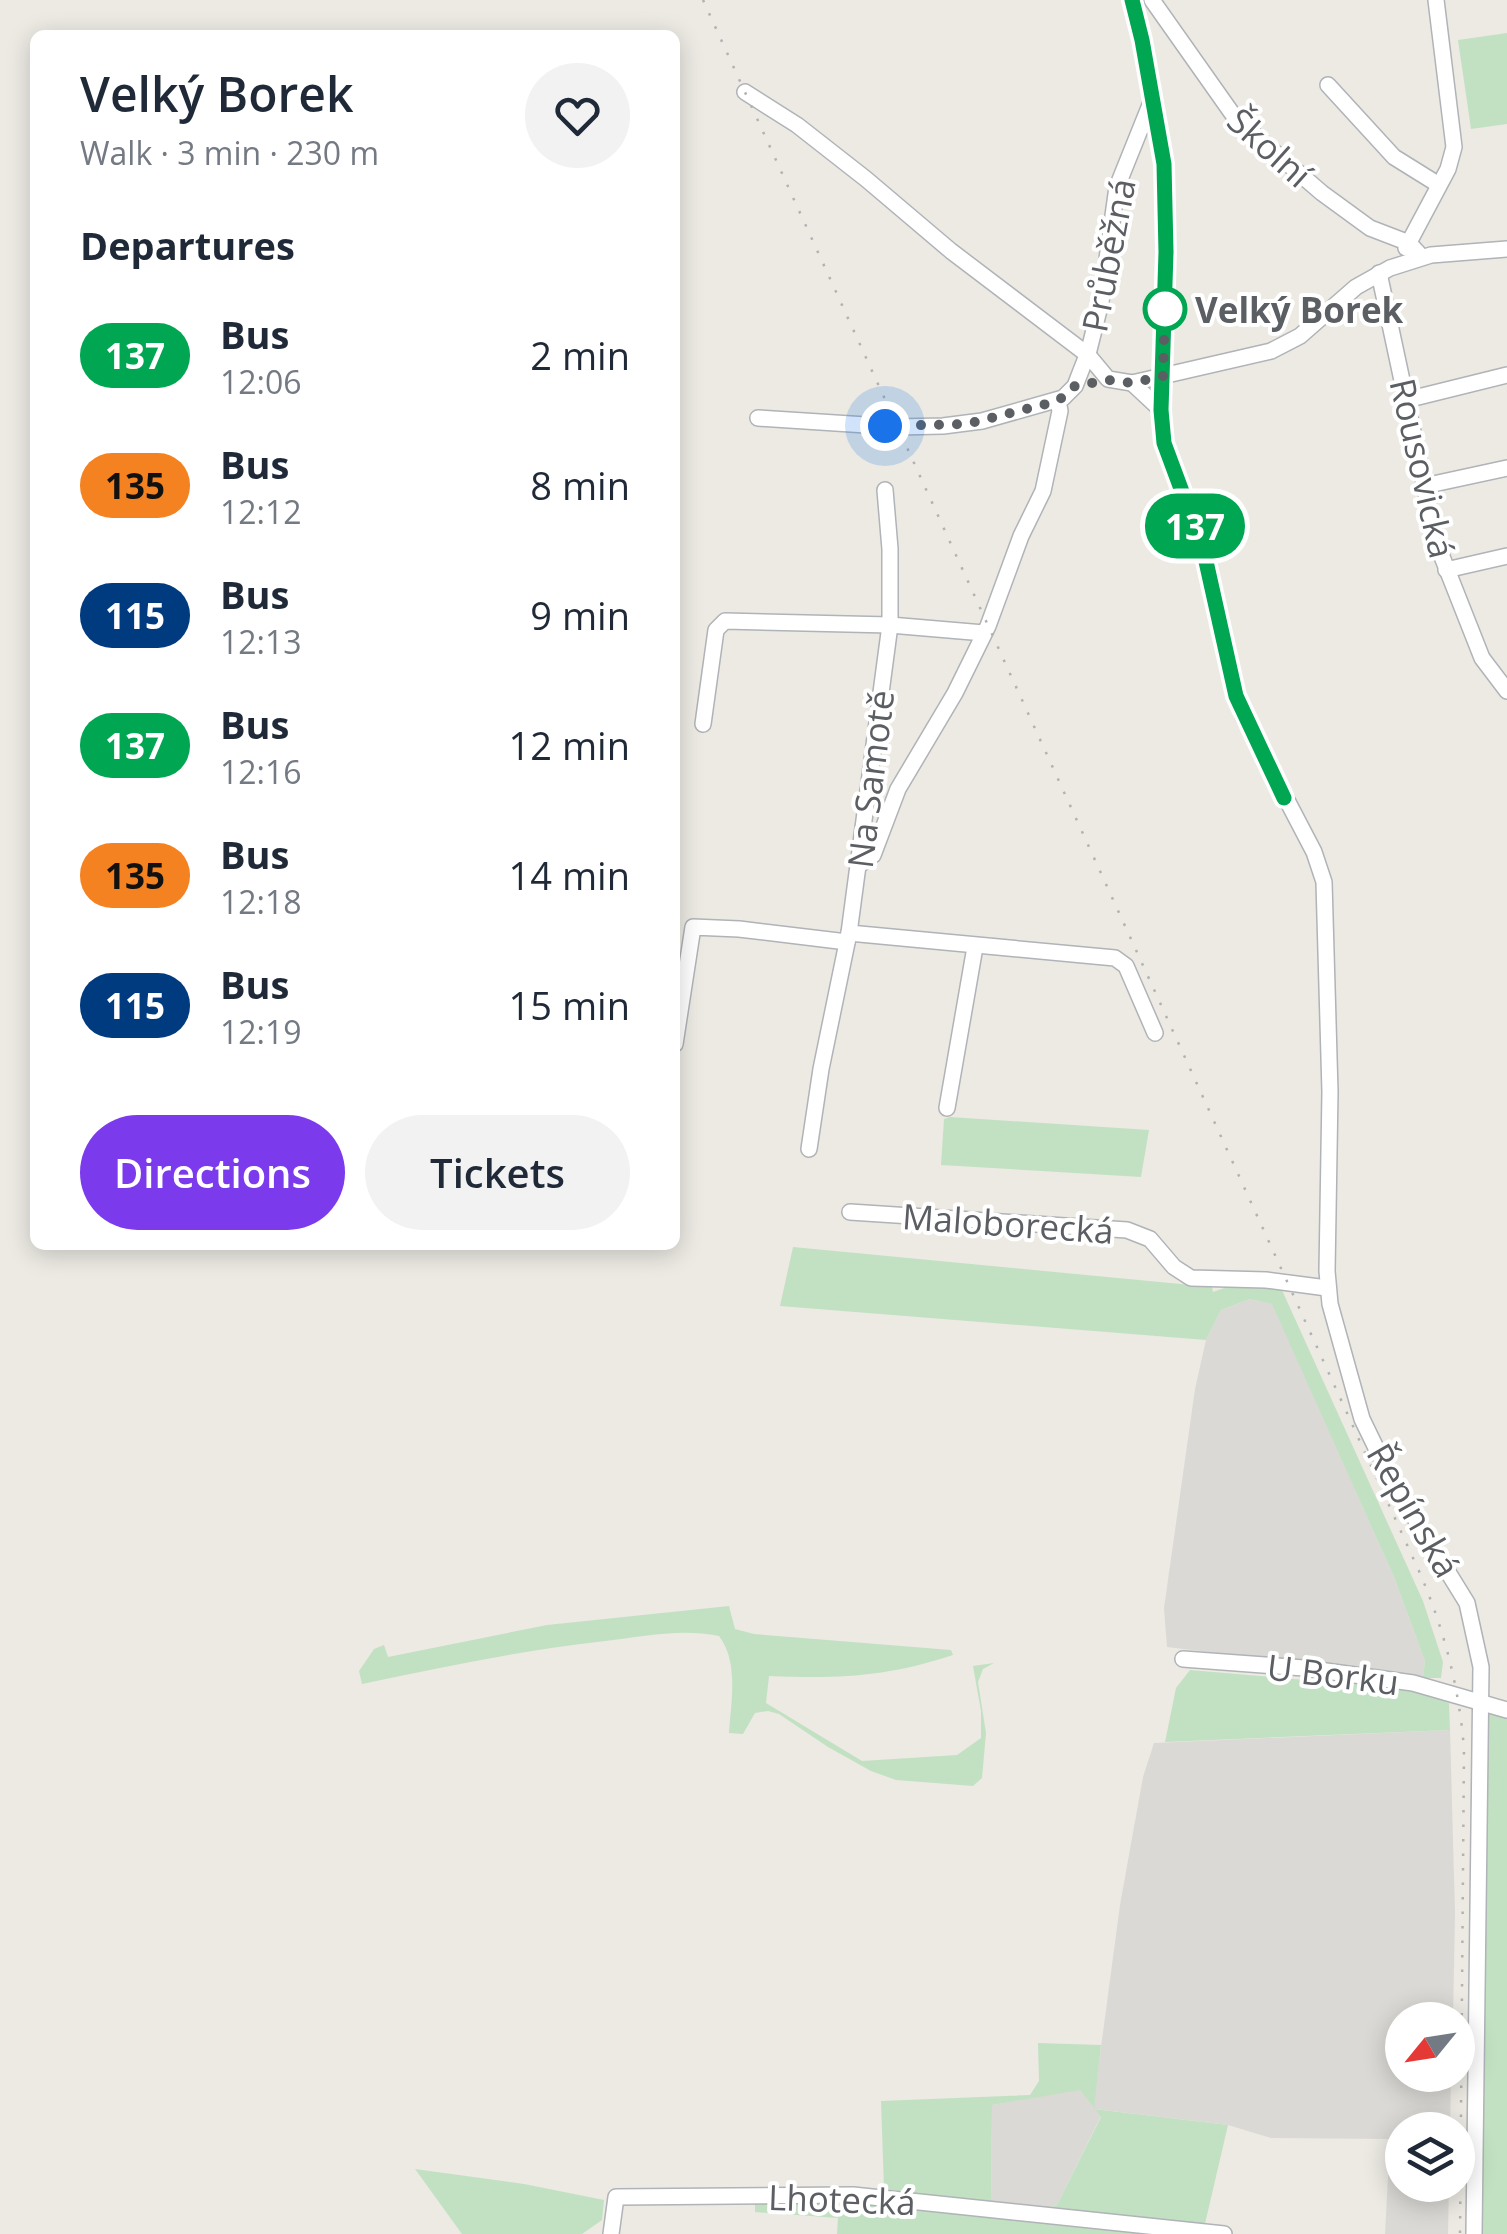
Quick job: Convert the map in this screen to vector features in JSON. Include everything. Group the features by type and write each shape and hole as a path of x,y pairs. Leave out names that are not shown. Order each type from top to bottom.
{"street":[{"name":"Řepínská","path":"1132,0 1164,164 1166,252 1161,410 1168,454 1203,548 1236,696 1314,852 1324,882 1330,1092 1327,1288 1362,1419 1394,1483 1467,1602 1481,1667 1474,2234"},
{"path":"1387,270 1409,244 1450,162 1454,140 1436,0"},
{"path":"1142,40 1157,2"},
{"name":"Školní","path":"1157,2 1236,118 1322,194 1370,228 1409,244 1422,257"},
{"path":"1328,85 1394,156 1439,185"},
{"name":"Průběžná","path":"745,92 768,104 852,168 1040,321 1088,355"},
{"name":"Průběžná","path":"758,418 890,427 942,426 967,424 1058,401 1075,386 1088,355 1101,302 1117,187 1152,100"},
{"path":"1075,386 1108,380 1132,383 1282,347 1308,330 1356,287 1387,270 1422,257 1507,250"},
{"name":"Rousovická","path":"1387,270 1406,400 1446,570 1482,658 1507,692"},
{"path":"1088,355 1108,380"},
{"path":"1406,400 1507,375"},
{"path":"1132,383 1161,410"},
{"path":"858,866 873,855 898,790 955,694 984,633 1021,536 1043,491 1060,411 1058,401"},
{"path":"1424,486 1507,468"},
{"name":"Na Samotě","path":"809,1149 848,937 890,625 885,490"},
{"path":"1446,570 1507,556"},
{"path":"703,724 718,625 736,620 890,625 984,633"},
{"path":"680,1012 693,927 740,928 1120,960 1156,1034"},
{"path":"947,1108 975,947"},
{"name":"Maloborecká","path":"850,1212 1127,1230 1150,1238 1174,1267 1191,1278 1266,1280 1327,1288"},
{"name":"U Borku","path":"1182,1659 1304,1668 1413,1683 1507,1710"},
{"name":"Lhotecká","path":"611,2234 616,2197 853,2194 1224,2234"}],"shaded area":[{"path":"1250,1299 1273,1304 1394,1577 1425,1661 1423,1678 1167,1647 1164,1608 1195,1389 1206,1340 1221,1310"},
{"path":"1450,1730 1453,2002 1385,2002 1385,2092 1451,2092 1450,2112 1385,2112 1385,2139 1271,2138 1228,2125 1095,2109 1101,2116 1057,2205 1048,2208 991,2204 992,2105 1080,2089 1093,2107 1120,1905 1143,1777 1154,1743"},
{"path":"1387,2202 1449,2202 1448,2234 1385,2234"}],"green space":[{"path":"1507,33 1507,124 1471,129 1458,40"},
{"path":"944,1119 1149,1130 1141,1177 941,1165"},
{"path":"793,1247 1212,1287 1213,1292 1230,1286 1281,1288 1423,1601 1443,1662 1441,1678 1423,1678 1425,1661 1394,1577 1272,1304 1250,1299 1221,1310 1206,1340 780,1306"},
{"path":"729,1606 735,1629 754,1634 951,1650 953,1655 884,1672 769,1676 766,1703 862,1761 957,1755 981,1738 973,1666 994,1663 983,1669 978,1682 986,1733 982,1778 973,1786 896,1780 871,1771 768,1711 755,1713 743,1734 729,1733 731,1670 719,1636 676,1633 574,1645 362,1684 359,1671 374,1649 384,1645 388,1657 547,1625"},
{"path":"1190,1670 1411,1689 1449,1703 1450,1730 1165,1742 1176,1688"},
{"path":"1486,1710 1507,1715 1507,2234 1481,2234"},
{"path":"1038,2043 1101,2045 1094,2108 1080,2090 992,2105 991,2204 884,2189 881,2101 1030,2095 1039,2081"},
{"path":"1095,2109 1228,2125 1204,2228 1048,2208 1057,2205 1101,2117"},
{"path":"415,2169 604,2200 602,2220 582,2234 462,2234"},
{"path":"755,2199 838,2200 1152,2234 837,2234 838,2218 755,2212"}],"railway":[{"path":"703,0 1436,1614 1454,1680 1464,1749 1460,2234"}],"bus line":[{"name":"137","path":"1132,0 1164,164 1166,252 1161,410 1164,443 1203,548 1236,696 1284,798"}],"place":[{"name":"Velký Borek","path":"1165,309"}],"route":[{"path":"885,426 967,424 1058,401 1075,386 1108,380 1132,383 1163,376 1165,309"}]}
